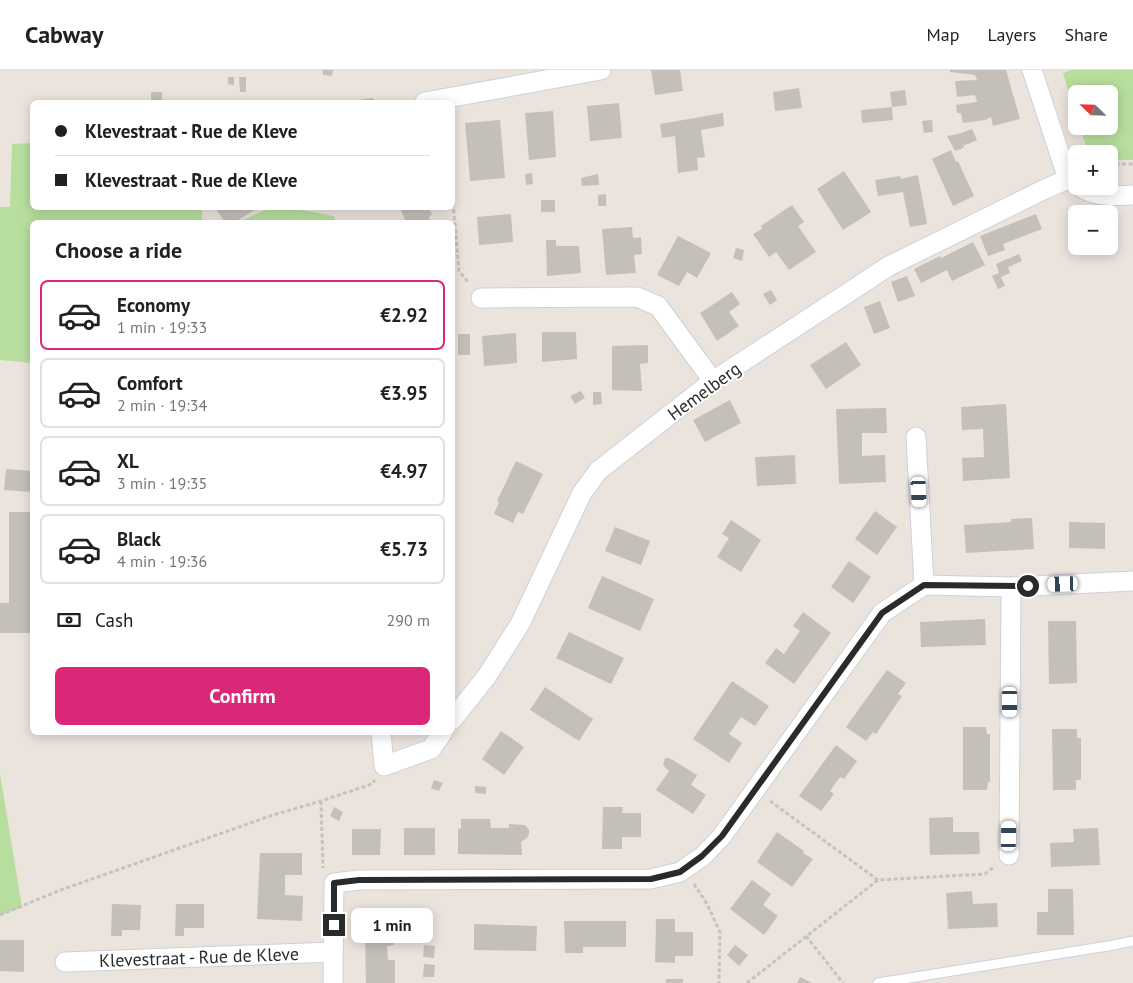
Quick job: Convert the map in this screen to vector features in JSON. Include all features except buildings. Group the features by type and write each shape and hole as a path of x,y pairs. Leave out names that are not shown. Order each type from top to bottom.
{"street":[{"path":"436,100 602,70"},
{"path":"1032,70 1062,162 1068,172"},
{"name":"Hemelberg","path":"455,716 487,676 520,624 582,493 598,471 713,381 889,266 1043,190 1068,184"},
{"path":"1104,195 1133,196"},
{"path":"481,298 637,297 658,306 713,381"},
{"path":"916,437 924,585"},
{"path":"333,983 334,883 369,880 651,879 680,872 702,856 722,836 882,613 924,585 1011,587 1133,581"},
{"path":"1009,855 1011,587"},
{"path":"381,735 384,766 431,749 441,735"},
{"name":"Klevestraat - Rue de Kleve","path":"65,962 333,952"}],"lane":[{"path":"878,983 1089,950 1133,941"}],"path":[{"path":"1118,164 1133,164"},
{"path":"455,225 459,271"},
{"path":"0,915 58,890 273,815 372,784 384,766"},
{"path":"755,790 878,880"},
{"path":"321,801 323,868 334,883"},
{"path":"747,983 878,880 985,874 1009,855"},
{"path":"684,868 707,904 720,932 719,983"},
{"path":"806,936 843,983"}],"green space":[{"path":"1072,70 1133,70 1133,160 1118,160 1118,145 1086,145 1082,135 1118,135 1118,85 1068,85 1068,90 1063,73"},
{"path":"30,143 30,210 202,210 202,220 30,220 30,363 0,360 0,207 10,207 12,144"},
{"path":"265,210 301,210 334,216 335,220 243,220"},
{"path":"0,774 22,907 0,915"}],"route":[{"path":"334,925 334,883 359,880 651,879 680,872 702,856 722,836 882,613 924,585 1028,586"}]}
